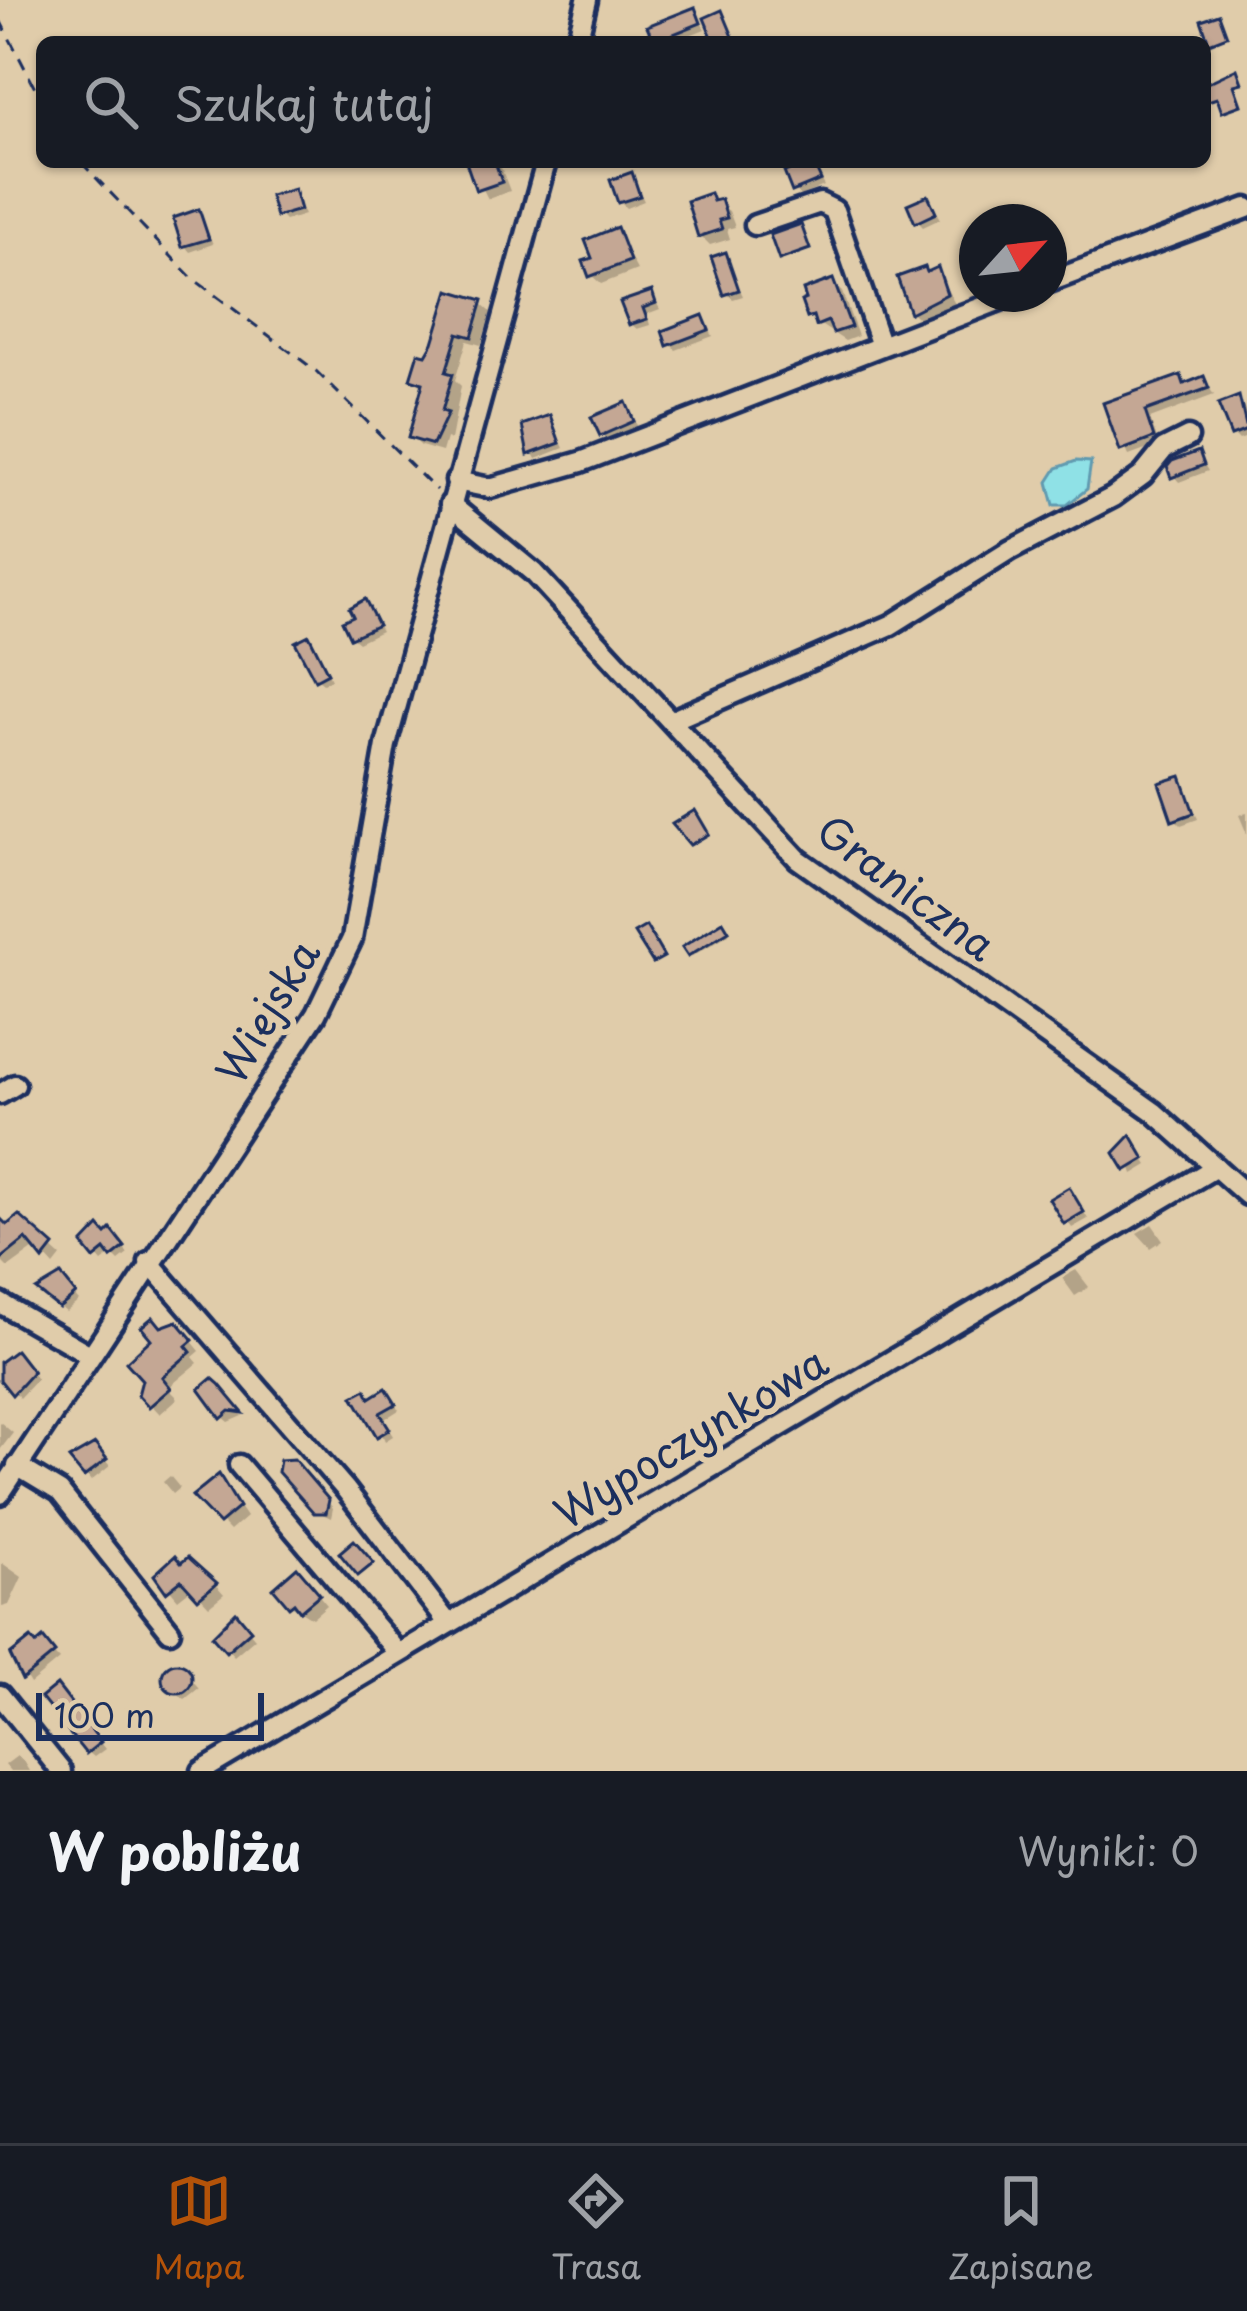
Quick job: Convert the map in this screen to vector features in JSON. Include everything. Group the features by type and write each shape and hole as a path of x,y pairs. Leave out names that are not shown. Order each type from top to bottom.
{"street":[{"path":"578,36 587,0"},
{"name":"Wiejska","path":"0,1494 316,1014 346,958 386,746 446,496 543,168"},
{"path":"755,225 820,203 834,210 880,343"},
{"path":"1067,275 1247,208"},
{"path":"446,496 581,461 966,312"},
{"path":"674,719 891,625 1009,550 1112,497 1143,475 1164,449 1188,437"},
{"name":"Graniczna","path":"446,496 534,573 674,719 798,859 1154,1112 1247,1195"},
{"name":"Wypoczynkowa","path":"202,1771 1216,1167"},
{"path":"149,1262 346,1490 448,1623"},
{"path":"0,1304 90,1355"},
{"path":"17,1466 60,1492 170,1630"},
{"path":"239,1466 398,1653"},
{"path":"0,1695 61,1771"}],"path":[{"path":"0,20 36,89"},
{"path":"87,168 191,277 316,371 446,496"}],"water":[{"path":"1091,462 1087,489 1067,505 1054,505 1048,482 1057,468"}],"building":[{"path":"695,7 701,23 669,36 651,36 647,26"},
{"path":"722,10 733,36 712,36 704,18"},
{"path":"1219,14 1227,36 1211,42 1201,20"},
{"path":"1237,69 1242,83 1234,85 1241,105 1222,112 1217,98 1211,100 1211,81"},
{"path":"468,168 497,168 502,182 476,191"},
{"path":"816,168 821,180 792,192 784,172"},
{"path":"632,172 640,196 618,203 610,180"},
{"path":"294,189 300,210 276,217 270,196"},
{"path":"710,193 713,201 721,199 727,218 719,220 722,229 698,237 687,201"},
{"path":"928,195 936,213 915,223 907,204"},
{"path":"199,209 209,239 182,247 173,218"},
{"path":"801,224 810,249 779,260 770,235"},
{"path":"617,227 630,261 589,277 583,261 592,258 585,240"},
{"path":"726,252 739,290 724,295 711,257"},
{"path":"925,267 927,272 938,267 947,294 910,313 897,277"},
{"path":"833,279 851,327 833,333 828,321 816,326 813,316 807,318 801,301 806,299 803,290"},
{"path":"449,290 483,300 472,337 458,333 446,372 453,374 442,411 448,413 433,445 408,438 423,383 410,379 418,353 426,355 433,343"},
{"path":"652,291 656,303 643,308 647,319 629,325 620,302"},
{"path":"703,315 709,330 667,346 662,331"},
{"path":"1181,375 1184,384 1204,376 1209,388 1145,411 1154,438 1120,451 1103,403"},
{"path":"1239,396 1247,430 1231,436 1218,404"},
{"path":"626,402 634,421 600,436 591,417"},
{"path":"550,415 560,443 528,455 522,425"},
{"path":"1199,451 1204,465 1171,478 1167,467 1172,461"},
{"path":"365,599 378,625 350,638 342,621 353,616 349,608"},
{"path":"309,635 328,673 315,680 295,642"},
{"path":"1181,776 1194,813 1172,821 1159,783"},
{"path":"695,810 709,834 690,845 672,824"},
{"path":"723,921 729,931 688,956 682,947"},
{"path":"646,926 664,957 653,963 634,933"},
{"path":"1131,1135 1145,1159 1125,1171 1114,1153"},
{"path":"1069,1187 1084,1212 1064,1224 1049,1199"},
{"path":"19,1215 54,1246 43,1260 26,1239 0,1260 0,1218 7,1225"},
{"path":"99,1226 106,1234 111,1229 125,1247 111,1258 105,1250 94,1259 82,1244"},
{"path":"61,1275 76,1294 59,1308 36,1290"},
{"path":"153,1317 161,1327 177,1321 193,1340 186,1346 191,1352 162,1377 171,1388 149,1407 138,1395 142,1380 126,1362 151,1339 141,1327"},
{"path":"16,1350 33,1372 12,1395 0,1380 0,1362"},
{"path":"212,1378 243,1413 230,1411 221,1419 199,1389"},
{"path":"386,1388 396,1404 380,1413 390,1429 377,1437 353,1396 366,1389 370,1398"},
{"path":"95,1444 107,1459 84,1477 69,1459"},
{"path":"294,1459 329,1500 326,1513 314,1513 278,1472 280,1460"},
{"path":"219,1474 239,1507 219,1524 192,1496"},
{"path":"354,1540 374,1563 358,1576 339,1553"},
{"path":"175,1556 181,1563 188,1557 217,1583 198,1599 181,1580 166,1592 154,1575"},
{"path":"297,1567 320,1594 300,1611 294,1603 289,1607 273,1588"},
{"path":"236,1612 251,1630 226,1652 212,1636"},
{"path":"31,1638 36,1644 43,1638 55,1653 22,1680 10,1655"},
{"path":"177,1663 192,1678 177,1693 162,1678"},
{"path":"57,1685 101,1742 86,1754 41,1698"}]}
